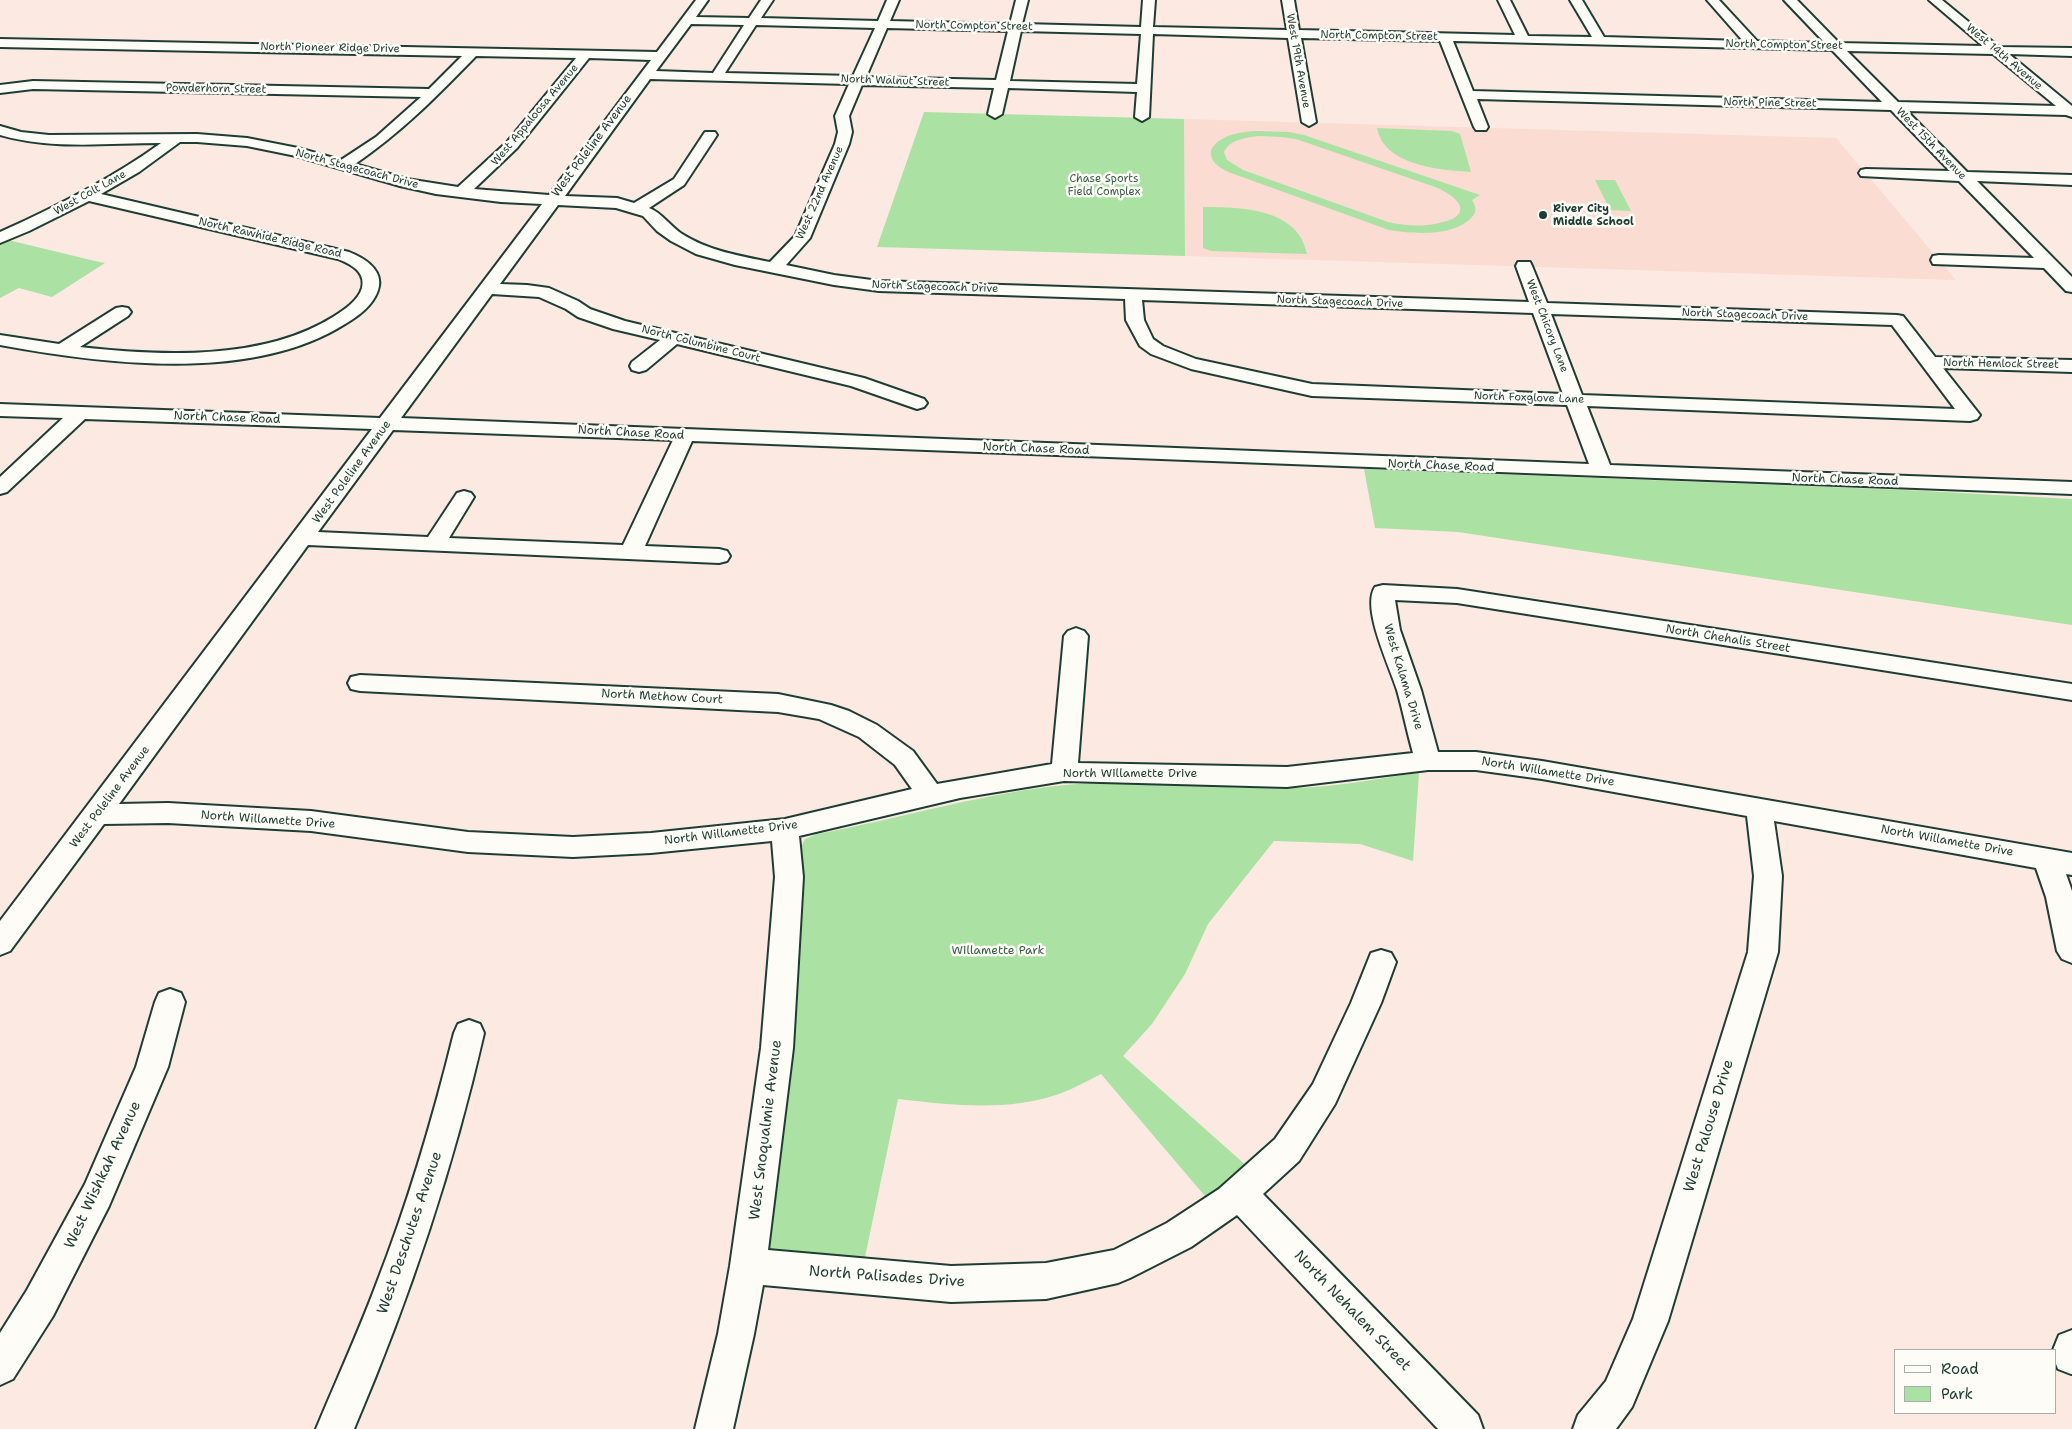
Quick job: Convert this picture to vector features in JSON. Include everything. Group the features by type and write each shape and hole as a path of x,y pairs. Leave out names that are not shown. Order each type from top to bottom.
{"street":[{"name":"West Poleline Avenue","path":"0,943 702,0"},
{"path":"717,76 767,0"},
{"name":"West 22nd Avenue","path":"774,268 802,238 842,144 845,132 842,116 893,0"},
{"path":"994,114 1022,0"},
{"path":"1142,117 1149,0"},
{"name":"West 19th Avenue","path":"1288,0 1309,122"},
{"path":"1504,0 1523,39"},
{"path":"1576,0 1600,41"},
{"path":"1713,0 1754,45"},
{"name":"West 15th Avenue","path":"1790,0 2072,288"},
{"name":"West 14th Avenue","path":"1935,0 2071,112"},
{"name":"North Compton Street","path":"687,20 2072,52"},
{"path":"1445,37 1481,127"},
{"name":"North Pioneer Ridge Drive","path":"0,43 660,56"},
{"path":"342,166 387,135 474,51"},
{"name":"West Appaloosa Avenue","path":"460,193 476,181 500,158 586,54"},
{"name":"North Walnut Street","path":"646,75 1144,88"},
{"name":"Powderhorn Street","path":"0,89 33,85 432,93"},
{"name":"North Pine Street","path":"1468,95 2071,112"},
{"name":"North Stagecoach Drive","path":"0,130 20,136 49,139 206,139 258,144 298,152 405,183 460,193 596,201 638,208 649,212 663,228 677,238 702,251 834,280 879,286 1897,320 1930,362"},
{"path":"638,208 679,182 710,135"},
{"name":"West Colt Lane","path":"0,238 88,196 136,168 175,139"},
{"path":"1866,174 2072,180"},
{"name":"North Rawhide Ridge Road","path":"0,340 62,350 148,356 219,357 310,345 346,318 367,296 371,286 370,275 358,262 343,255 88,196"},
{"path":"1940,260 2048,263"},
{"name":"West Chicory Lane","path":"1524,266 1602,471"},
{"name":"North Columbine Court","path":"486,289 543,292 572,305 584,313 619,324 857,382 917,404"},
{"name":"North Foxglove Lane","path":"1133,295 1135,320 1146,342 1157,350 1191,363 1312,390 1970,415 1930,362"},
{"path":"62,350 122,312"},
{"path":"639,366 674,338"},
{"name":"North Hemlock Street","path":"1930,362 2072,366"},
{"name":"North Chase Road","path":"0,410 2072,488"},
{"path":"0,488 80,413"},
{"path":"632,552 685,435"},
{"path":"435,543 464,497"},
{"path":"303,538 719,556"},
{"name":"North Chehalis Street","path":"1383,592 1458,596 2072,692"},
{"name":"West Kalama Drive","path":"1383,592 1382,608 1389,638 1401,667 1428,761"},
{"path":"1064,772 1076,636"},
{"name":"North Methow Court","path":"360,683 778,702 840,717 868,731 904,758 931,796"},
{"name":"North Willamette Drive","path":"96,814 168,813 311,821 468,842 573,847 651,843 785,829 960,788 1064,772 1287,777 1428,761 1506,764 2059,861"},
{"name":"West Palouse Drive","path":"1592,1429 1619,1394 1650,1321 1763,952 1768,876 1759,808"},
{"name":"West Snoqualmie Avenue","path":"714,1429 736,1334 748,1266 777,1048 790,877 785,829"},
{"path":"2059,861 2060,897 2072,952"},
{"name":"North Palisades Drive","path":"748,1266 951,1284 1046,1281 1118,1266 1179,1235 1240,1193 1287,1150 1324,1094 1366,1003 1381,962"},
{"name":"West Wishkah Avenue","path":"0,1366 40,1303 97,1195 152,1067 170,1002"},
{"name":"West Deschutes Avenue","path":"335,1429 394,1286 414,1227 431,1176 469,1033"},
{"name":"North Nehalem Street","path":"1240,1193 1464,1429"}],"shaded area":[{"name":"River City Middle School","path":"1184,119 1836,138 1956,280 1185,256"}],"green space":[{"name":"Chase Sports Field Complex","path":"924,112 1184,119 1185,256 877,247"},
{"path":"1377,128 1452,131 1460,134 1471,172 1445,170 1415,164 1402,158 1390,151 1382,141"},
{"path":"1256,131 1289,132 1304,135 1480,195 1472,200 1475,213 1464,223 1444,231 1421,233 1389,230 1231,173 1216,164 1212,158 1211,150 1219,141 1237,133","holes":["1258,136 1296,139 1435,187 1457,201 1460,211 1457,216 1450,220 1433,224 1414,225 1388,222 1243,170 1227,160 1224,152 1230,144 1244,139"]},
{"path":"1595,180 1615,180 1631,211 1610,210"},
{"path":"1203,207 1250,210 1266,213 1280,219 1292,227 1302,239 1307,254 1211,251 1203,248"},
{"path":"8,240 105,263 52,297 19,288 0,298 0,244"},
{"path":"1364,469 1906,490 2072,499 2072,625 1458,532 1375,528"},
{"name":"Willamette Park","path":"1419,773 1413,861 1360,844 1274,841 1208,924 1185,974 1152,1024 1123,1056 1249,1168 1210,1202 1101,1074 1059,1094 1019,1103 979,1106 898,1099 864,1262 768,1252 779,1167 803,883 801,847 805,839 817,834 979,799 1077,784 1131,783 1238,788 1308,788"}],"place":[{"name":"River City Middle School","path":"1543,215"}]}
